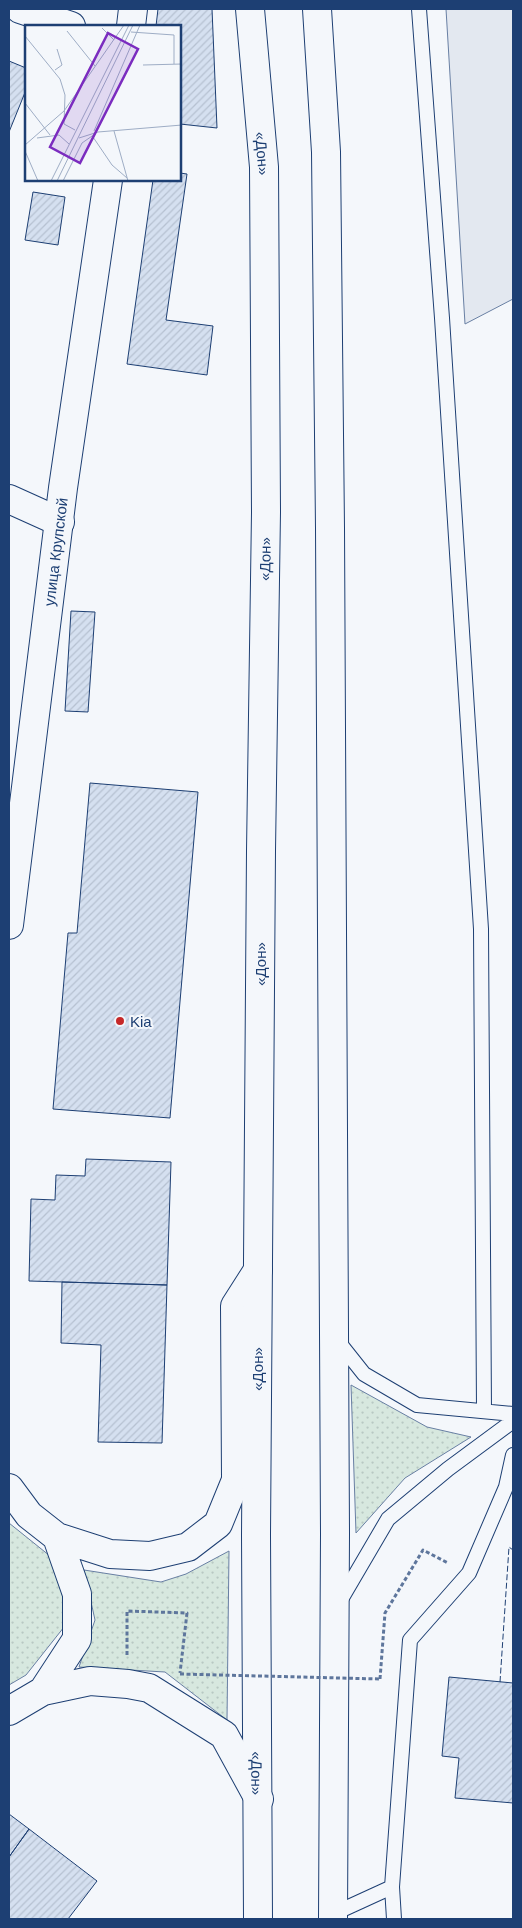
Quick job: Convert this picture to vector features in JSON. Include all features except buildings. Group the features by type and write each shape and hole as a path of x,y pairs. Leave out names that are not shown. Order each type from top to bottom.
{"main road":[{"path":"20,9 68,25"},
{"path":"130,25 133,9"},
{"name":"«Дон»","path":"250,9 264,167 266,512 261,851 256,1535 259,1800 258,1919"},
{"path":"317,9 326,152 330,528 334,1610 333,1917"},
{"name":"улица Крупской","path":"9,925 63,488 108,181"},
{"path":"9,499 60,522"},
{"path":"9,1488 19,1511 56,1538 110,1554 150,1556 188,1547 218,1524 236,1480 235,1306 258,1270"},
{"path":"43,1691 77,1639 77,1594 56,1538"},
{"path":"9,1711 43,1691 90,1681 149,1688 224,1735 259,1800"}],"lane":[{"path":"419,9 442,318 482,929 484,1410"},
{"path":"333,1335 364,1374 418,1405 513,1414"},
{"path":"334,1610 388,1520 448,1469 513,1421"},
{"path":"394,1919 392,1887 410,1640 469,1573 510,1489 513,1455"},
{"path":"333,1917 392,1887"}],"path":[{"path":"128,1684 127,1611 187,1614 180,1674 380,1679 385,1613 424,1550"}],"shaded area":[{"path":"446,9 513,9 513,299 465,324"},
{"path":"351,1385 427,1427 471,1437 405,1478 356,1533"},
{"path":"9,1523 55,1560 68,1622 26,1675 9,1685"},
{"path":"229,1551 227,1720 165,1672 79,1667 95,1620 84,1570 161,1582 186,1574"}],"fence":[{"path":"500,1682 509,1547 513,1550"}],"place":[{"name":"Kia","path":"120,1021"}]}
